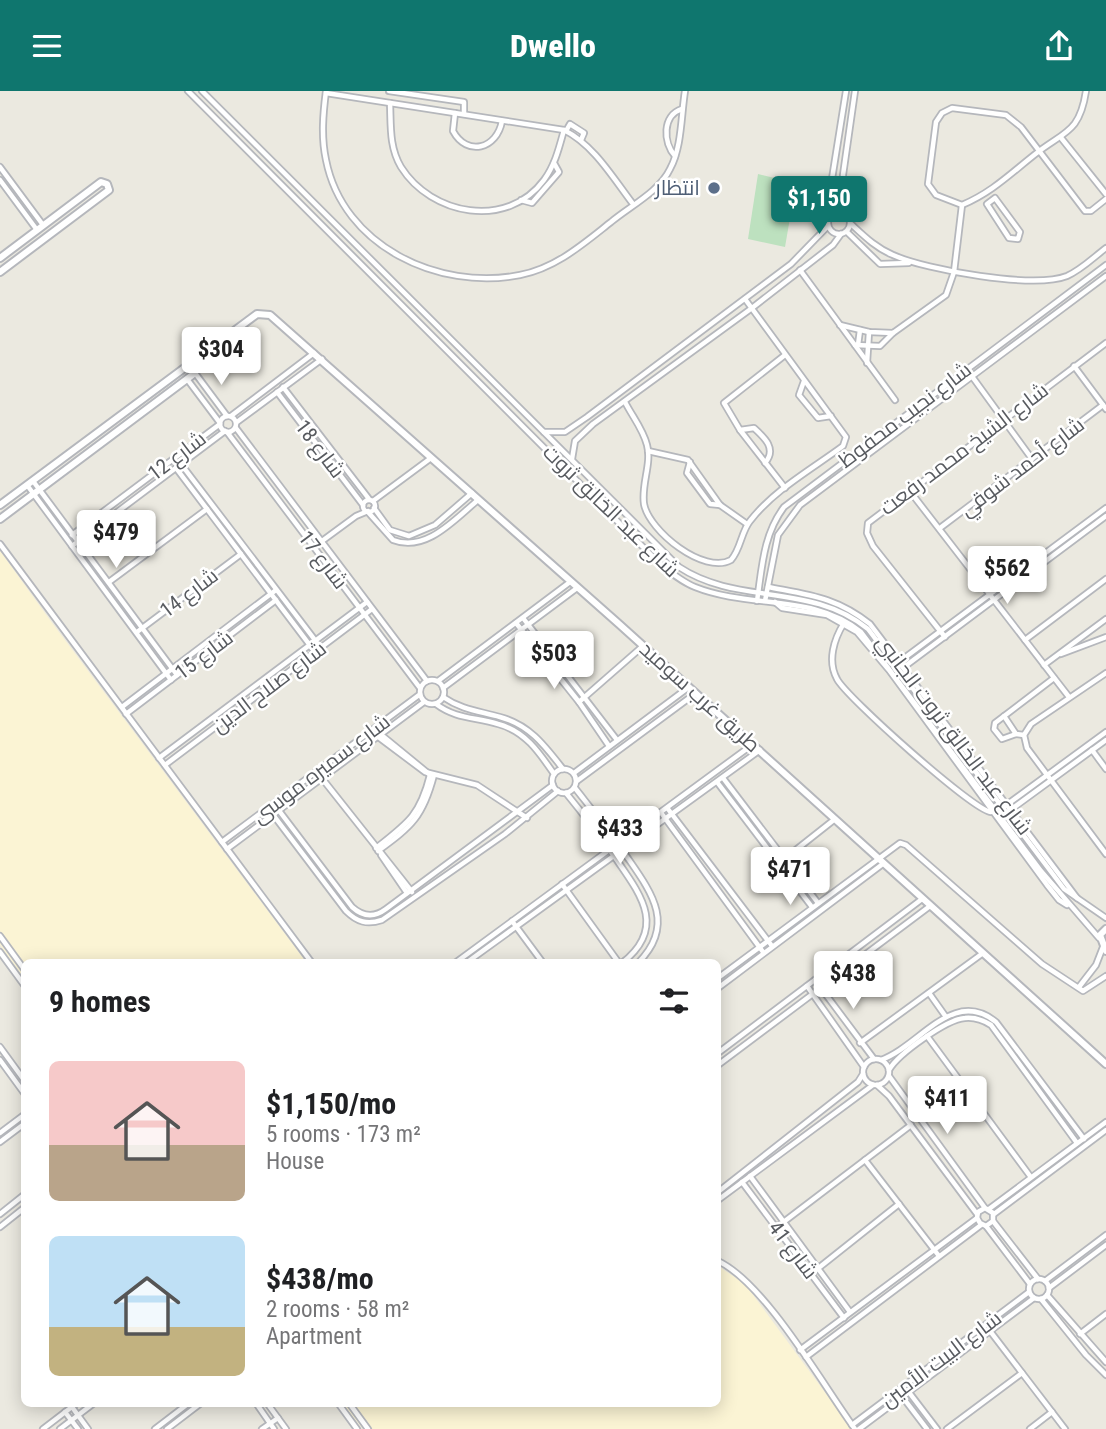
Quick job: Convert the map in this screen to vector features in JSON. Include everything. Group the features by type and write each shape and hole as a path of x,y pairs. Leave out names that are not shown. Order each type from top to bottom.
{"street":[{"name":"شارع عبد الخالق ثروت","path":"188,91 659,563 694,587 757,601 818,608 848,621 896,669"},
{"name":"شارع عبد الخالق ثروت","path":"202,91 679,567 702,580 758,592 767,590 837,608 868,629 1001,813 1079,902 1106,919"},
{"path":"359,98 366,91"},
{"path":"389,91 464,101 464,114"},
{"path":"633,204 581,140 565,130 326,92 322,127 326,161 347,210 381,245 432,271 488,278 521,275 544,268 565,257 661,183 675,156 685,91"},
{"path":"543,431 565,432 808,250 828,226 831,215 831,185 846,91"},
{"path":"855,91 842,175 846,214 850,224 866,239 913,263 954,272 1044,281 1076,271 1106,248"},
{"path":"1086,91 1083,108 1062,139 1039,152 987,194 962,205 936,195 928,184 936,122 942,113 952,108 1006,115 1021,127 1039,152 1085,211 1091,211 1106,199"},
{"path":"390,103 391,132 401,166 425,193 456,209 474,212 520,200 543,181 554,163 565,130"},
{"path":"675,156 666,143 669,118 673,112 682,109"},
{"path":"455,113 453,131 464,145 472,148 481,148 495,140 502,121"},
{"path":"1062,139 1106,194"},
{"path":"520,200 530,203 537,199 559,172 554,163"},
{"path":"0,167 43,225"},
{"path":"0,180 37,230"},
{"path":"0,258 101,181 107,184 108,190 0,271"},
{"path":"987,194 991,200"},
{"path":"995,198 1020,232 1018,239 1009,238 987,203 991,200 995,198"},
{"path":"856,345 869,347 883,344 893,333 946,295 954,272 962,205"},
{"path":"831,215 840,212 846,214"},
{"path":"572,459 576,441 593,424 752,309 833,245 850,224"},
{"path":"828,226 833,233 844,233 862,244 880,264 913,263"},
{"path":"862,244 866,239"},
{"name":"شارع نجيب محفوظ","path":"757,601 769,531 784,507 1106,265"},
{"path":"800,270 895,400"},
{"name":"شارع نجيب محفوظ","path":"765,601 774,547 791,514 1106,276"},
{"path":"625,402 644,436 648,451 643,492 645,509 679,547 695,558 726,563 736,555 747,524 785,488 843,446 846,434 745,299"},
{"name":"طريق غرب سوميد","path":"30,483 261,313 283,324 760,750 1106,1064"},
{"path":"840,325 869,332 893,333"},
{"path":"856,345 860,330"},
{"path":"867,363 869,332"},
{"path":"698,333 703,342"},
{"name":"شارع الشيخ محمد رفعت","path":"945,637 867,533 870,519 1106,343"},
{"path":"0,519 195,373 229,416 315,353"},
{"path":"785,355 725,401 726,409 740,430 785,488"},
{"path":"236,425 321,359"},
{"path":"462,367 470,359"},
{"path":"1074,366 1105,407"},
{"path":"966,369 1032,459"},
{"path":"187,379 220,423"},
{"path":"804,381 799,395 814,415 820,418 832,416"},
{"name":"شارع 18","path":"283,387 371,500"},
{"name":"شارع 18","path":"277,392 368,512"},
{"name":"شارع أحمد شوقي","path":"940,528 1105,407"},
{"name":"شارع 12","path":"67,539 229,416"},
{"name":"شارع 17","path":"229,416 427,681"},
{"path":"586,417 593,424"},
{"name":"شارع 17","path":"220,423 420,688"},
{"name":"شارع 12","path":"72,546 236,425"},
{"path":"740,430 754,428 771,447 771,453 765,463"},
{"path":"648,451 683,456 720,505 747,524"},
{"path":"356,516 363,506 431,458"},
{"path":"690,462 686,470 703,495 710,504 720,505"},
{"path":"181,464 321,648"},
{"path":"176,468 315,652"},
{"path":"0,505 30,483 72,546 171,680"},
{"path":"909,489 1069,697"},
{"path":"36,492 73,534 177,675"},
{"path":"371,500 390,530 409,536 435,525 472,493"},
{"path":"368,512 393,540 418,543 439,531 478,500"},
{"path":"321,541 356,516 374,508"},
{"path":"896,669 990,594 1106,508"},
{"path":"109,582 206,509"},
{"path":"896,669 945,637 1106,516"},
{"path":"0,544 309,959"},
{"name":"شارع 14","path":"137,632 241,554"},
{"path":"1025,640 1106,579"},
{"path":"558,792 553,785 554,774 533,745 517,732 498,724 461,718 436,704 424,702 419,695 420,688 427,681 438,681 570,582"},
{"path":"443,688 577,589"},
{"name":"شارع 15","path":"122,707 276,590"},
{"name":"شارع 15","path":"126,713 281,596"},
{"path":"775,601 782,608 827,615 857,632 896,669 1001,813"},
{"name":"شارع صلاح الدين","path":"159,758 367,602"},
{"name":"شارع صلاح الدين","path":"165,765 373,609"},
{"path":"523,618 617,740"},
{"path":"1044,665 1106,619"},
{"path":"516,623 579,702 609,746"},
{"path":"844,623 837,633 832,668 845,690 984,811 1001,813 1051,780 1106,732"},
{"path":"1055,657 1106,637"},
{"path":"579,702 643,646"},
{"path":"556,673 562,667"},
{"path":"1106,673 1031,724 1024,735 1027,748 1106,854"},
{"path":"268,676 274,683"},
{"path":"1024,735 1016,734 1004,740 994,729 995,723 1055,678"},
{"path":"436,704 443,697 443,688 438,681"},
{"path":"574,773 689,687"},
{"path":"577,781 695,693"},
{"name":"شارع سميره موسى","path":"222,842 419,695"},
{"path":"268,808 353,918 362,922 382,921 527,818 558,792 566,793 575,788 577,781 574,773 563,769 540,739 521,725 498,716 471,712 443,697"},
{"name":"شارع سميره موسى","path":"227,849 424,702"},
{"path":"1004,716 1016,734"},
{"path":"372,731 432,775 477,785 527,818"},
{"path":"1001,813 1047,775 1090,747 1106,740"},
{"path":"471,959 613,855 620,846 753,744"},
{"path":"1090,747 1106,769"},
{"path":"460,959 610,850 666,820 760,750"},
{"path":"554,774 563,769"},
{"path":"317,772 413,898"},
{"path":"378,851 414,817 432,775"},
{"path":"723,778 818,903"},
{"path":"717,782 812,907"},
{"path":"274,804 357,912 372,916 380,913 553,785"},
{"path":"575,788 620,846 655,902 656,934 640,959"},
{"path":"566,793 610,850 645,906 646,925 641,943 624,959"},
{"path":"740,811 746,807"},
{"path":"668,809 772,946"},
{"name":"شارع عبد الخالق ثروت","path":"1001,813 1019,844 1103,946"},
{"path":"662,814 763,952"},
{"path":"778,864 835,818"},
{"path":"753,829 759,824"},
{"path":"721,986 882,860 896,844 906,845 1042,964 1079,988 1087,990 1106,976"},
{"path":"721,976 812,907 882,860"},
{"path":"792,881 798,876"},
{"path":"635,887 644,881"},
{"path":"562,884 617,959"},
{"path":"721,1051 922,899"},
{"path":"645,906 655,902"},
{"path":"721,1063 930,906"},
{"path":"512,921 540,959"},
{"path":"1079,988 1093,971 1103,946 1100,935 1106,929"},
{"path":"0,936 21,965"},
{"path":"0,952 21,981"},
{"path":"860,1043 983,953"},
{"path":"815,980 874,1059 881,1060 958,1019 984,1021 991,1025 1085,1146"},
{"path":"721,1189 854,1085 863,1074 864,1067 807,986"},
{"path":"929,993 946,1017"},
{"path":"721,1198 875,1085 889,1073 896,1060 946,1017 966,1010 988,1015 1042,1079 1081,1141"},
{"path":"926,1035 1030,1176"},
{"path":"0,1048 21,1076"},
{"path":"864,1067 874,1059"},
{"path":"0,1060 2,1069 21,1090"},
{"path":"881,1060 987,1209 994,1214"},
{"path":"863,1074 889,1095 1030,1284 1029,1292 1034,1298 1041,1299 1047,1295 1049,1288 1106,1245"},
{"path":"1035,1084 1042,1079"},
{"path":"0,1133 21,1117"},
{"path":"800,1350 1030,1176 1106,1122"},
{"path":"777,1227 911,1125"},
{"path":"0,1142 21,1126"},
{"path":"1038,1279 993,1221 994,1214 1106,1130"},
{"path":"865,1160 939,1256"},
{"path":"740,1173 746,1179"},
{"name":"شارع 41","path":"746,1179 784,1222 818,1268 847,1315"},
{"name":"شارع 41","path":"746,1179 811,1274 847,1315"},
{"path":"0,1214 21,1197"},
{"path":"811,1274 898,1204"},
{"path":"0,1227 21,1210"},
{"path":"806,1357 939,1256 993,1221"},
{"path":"1030,1284 1038,1279 1045,1280 1106,1235"},
{"path":"721,1263 747,1281 806,1357 855,1428"},
{"path":"1045,1280 1049,1288"},
{"name":"شارع البيت الأمين","path":"855,1428 904,1386 1029,1292"},
{"path":"1047,1295 1106,1362"},
{"name":"شارع البيت الأمين","path":"855,1428 1034,1298"},
{"path":"1041,1299 1086,1355 1106,1375"},
{"path":"1080,1334 1106,1314"},
{"path":"847,1315 852,1321"},
{"path":"990,1331 1065,1429"},
{"path":"947,1429 1022,1373"},
{"path":"904,1386 937,1429"},
{"path":"898,1391 928,1429"},
{"path":"43,1429 71,1407"},
{"path":"75,1407 88,1429"},
{"path":"60,1429 89,1407"},
{"path":"158,1428 184,1407"},
{"path":"167,1429 196,1407"},
{"path":"259,1407 274,1429"},
{"path":"270,1407 286,1429"},
{"path":"341,1407 357,1429"},
{"path":"352,1407 368,1429"},
{"path":"65,1412 78,1429"},
{"path":"1030,1429 1052,1412"},
{"path":"262,1429 278,1418"}],"shaded area":[{"path":"0,551 304,959 21,959 21,974 0,945"},
{"path":"721,1268 745,1284 852,1429 363,1429 345,1407 721,1407"}],"green space":[{"path":"758,174 796,183 785,247 748,239"}],"place":[{"name":"انتظار","path":"714,188"}]}
